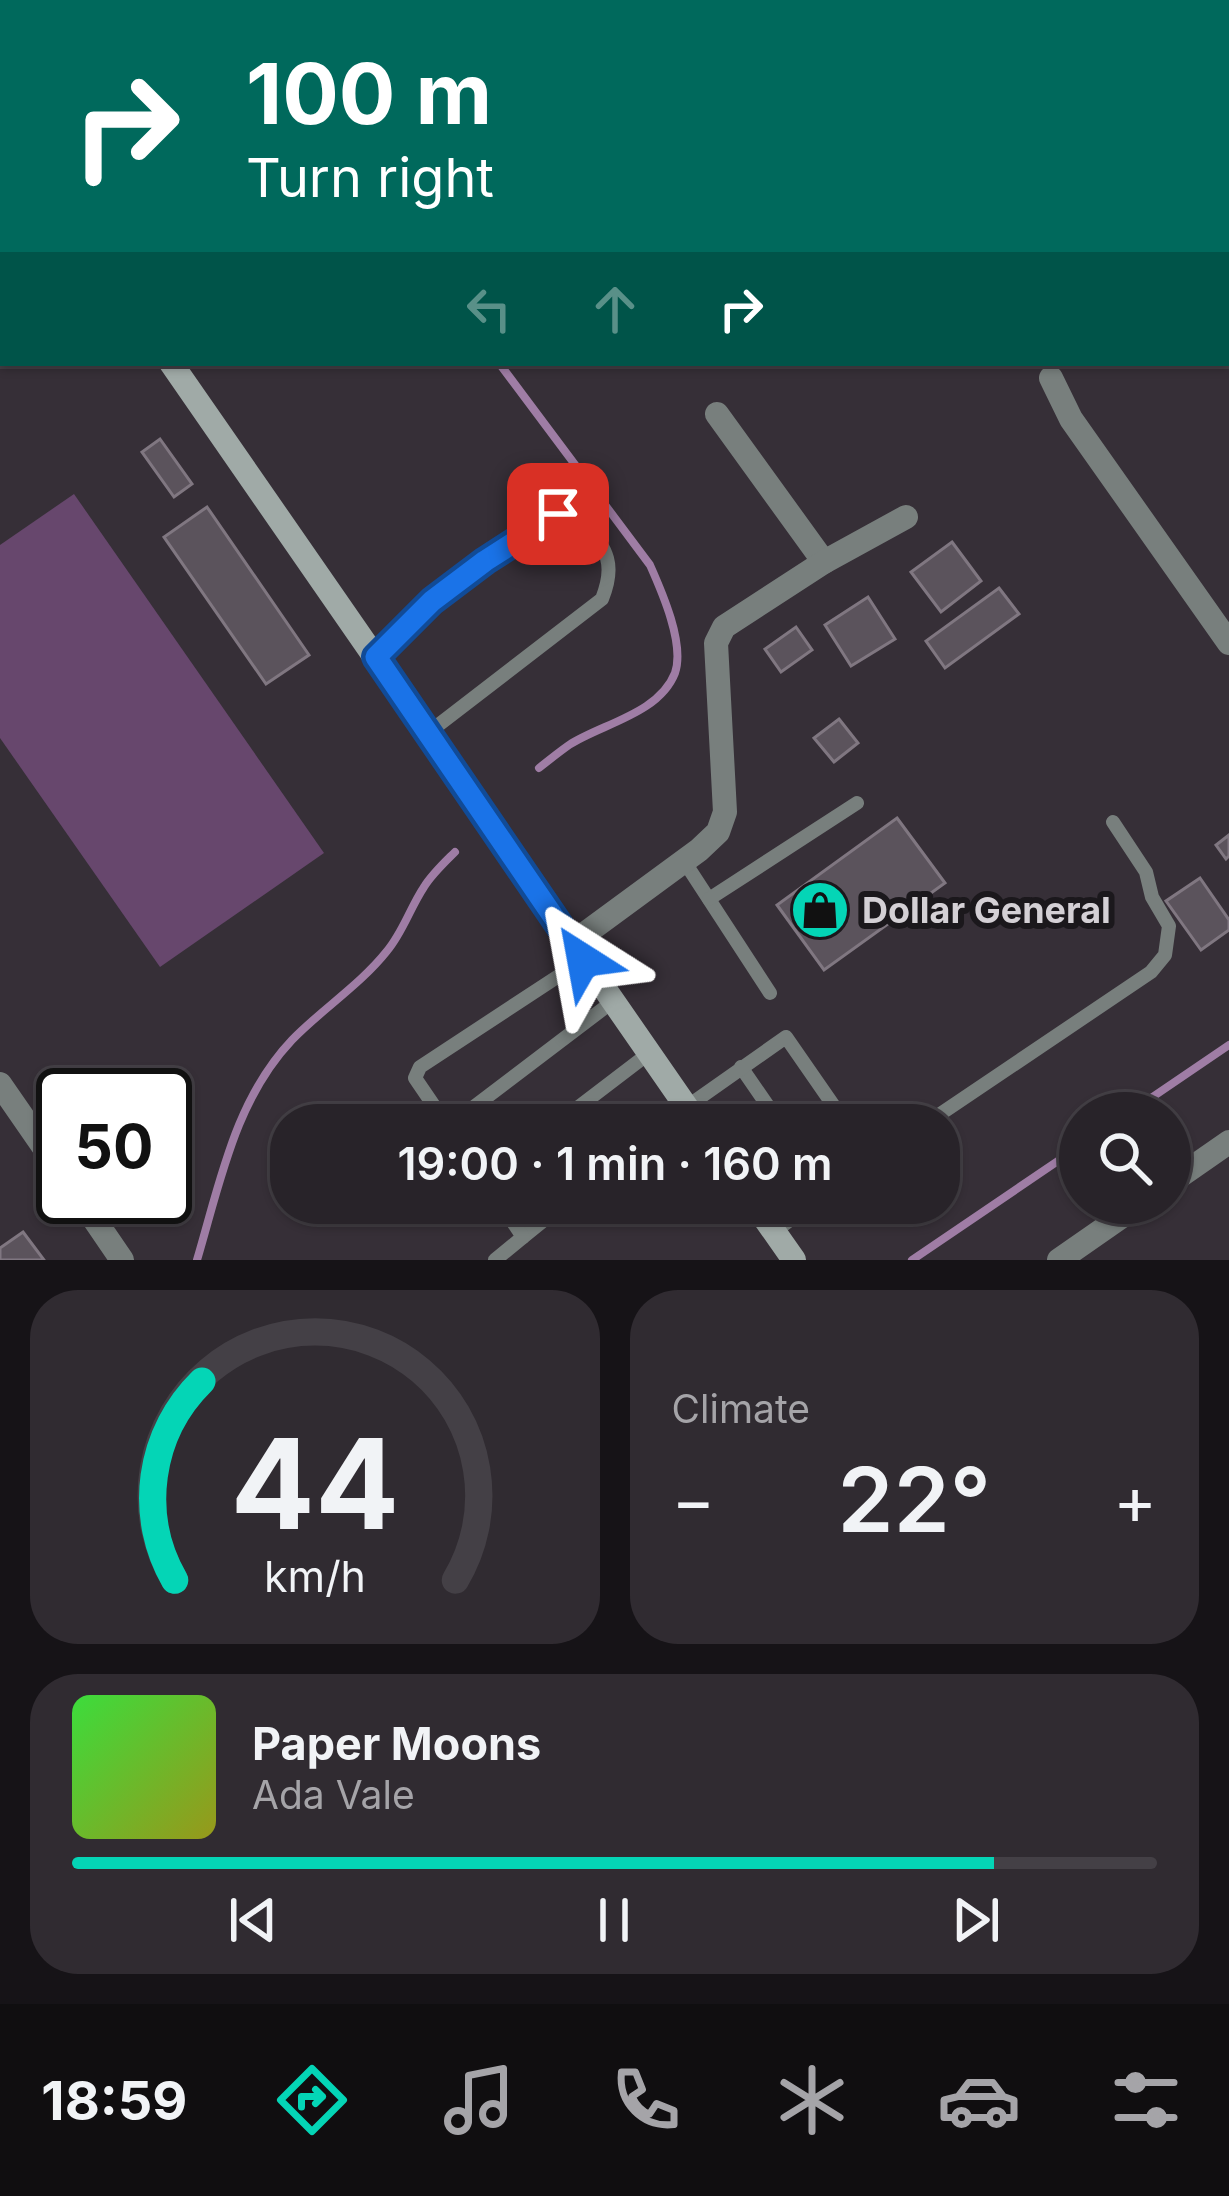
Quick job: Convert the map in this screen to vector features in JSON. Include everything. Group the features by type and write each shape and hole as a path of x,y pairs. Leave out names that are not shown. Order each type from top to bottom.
{"main road":[{"path":"173,366 684,1104"},
{"path":"768,1224 794,1260"}],"street":[{"path":"1045,374 1071,419 1227,636"},
{"path":"717,414 824,562"},
{"path":"577,952 718,832 725,812 716,643 724,627 824,562 906,518"},
{"path":"0,1084 36,1135"},
{"path":"1191,1168 1229,1142"},
{"path":"96,1224 119,1259"},
{"path":"1059,1260 1111,1224"}],"lane":[{"path":"376,657 432,601 558,514 580,515 605,550 611,577 602,599 428,733"},
{"path":"709,899 856,803"},
{"path":"955,1104 1150,971 1165,955 1169,926 1152,897 1146,872 1114,822"},
{"path":"684,861 770,994"},
{"path":"433,1104 415,1078 420,1067 577,952"},
{"path":"476,1104 612,1002"},
{"path":"703,1104 741,1067 786,1037 833,1104"},
{"path":"583,1104 648,1054"},
{"path":"741,1067 767,1104"},
{"path":"514,1224 523,1237"},
{"path":"495,1260 539,1224"},
{"path":"774,1232 785,1224"}],"shaded area":[{"path":"74,494 324,853 160,967 0,738 0,545"}],"building":[{"path":"160,439 192,484 174,497 142,452"},
{"path":"207,507 309,655 266,684 164,537"},
{"path":"952,542 981,581 941,612 911,572"},
{"path":"999,588 1019,614 945,668 926,641"},
{"path":"868,597 895,639 851,666 825,625"},
{"path":"796,627 812,650 781,672 765,649"},
{"path":"839,719 858,743 834,762 814,738"},
{"path":"897,818 945,883 824,970 777,905"},
{"path":"1229,835 1229,856 1226,859 1216,845"},
{"path":"1200,878 1229,920 1229,930 1201,950 1166,901"},
{"path":"23,1232 44,1260 0,1260 0,1248"}],"waterway":[{"path":"501,366 650,565 677,648 675,673 656,699 569,745 539,768"},
{"path":"197,1260 222,1172 256,1089 292,1040 387,951 427,882 455,852"},
{"path":"1160,1092 1229,1045"},
{"path":"912,1260 1059,1160"}],"place":[{"name":"Dollar General","path":"820,910"}],"route":[{"path":"558,514 432,601 376,657 583,960"}]}
